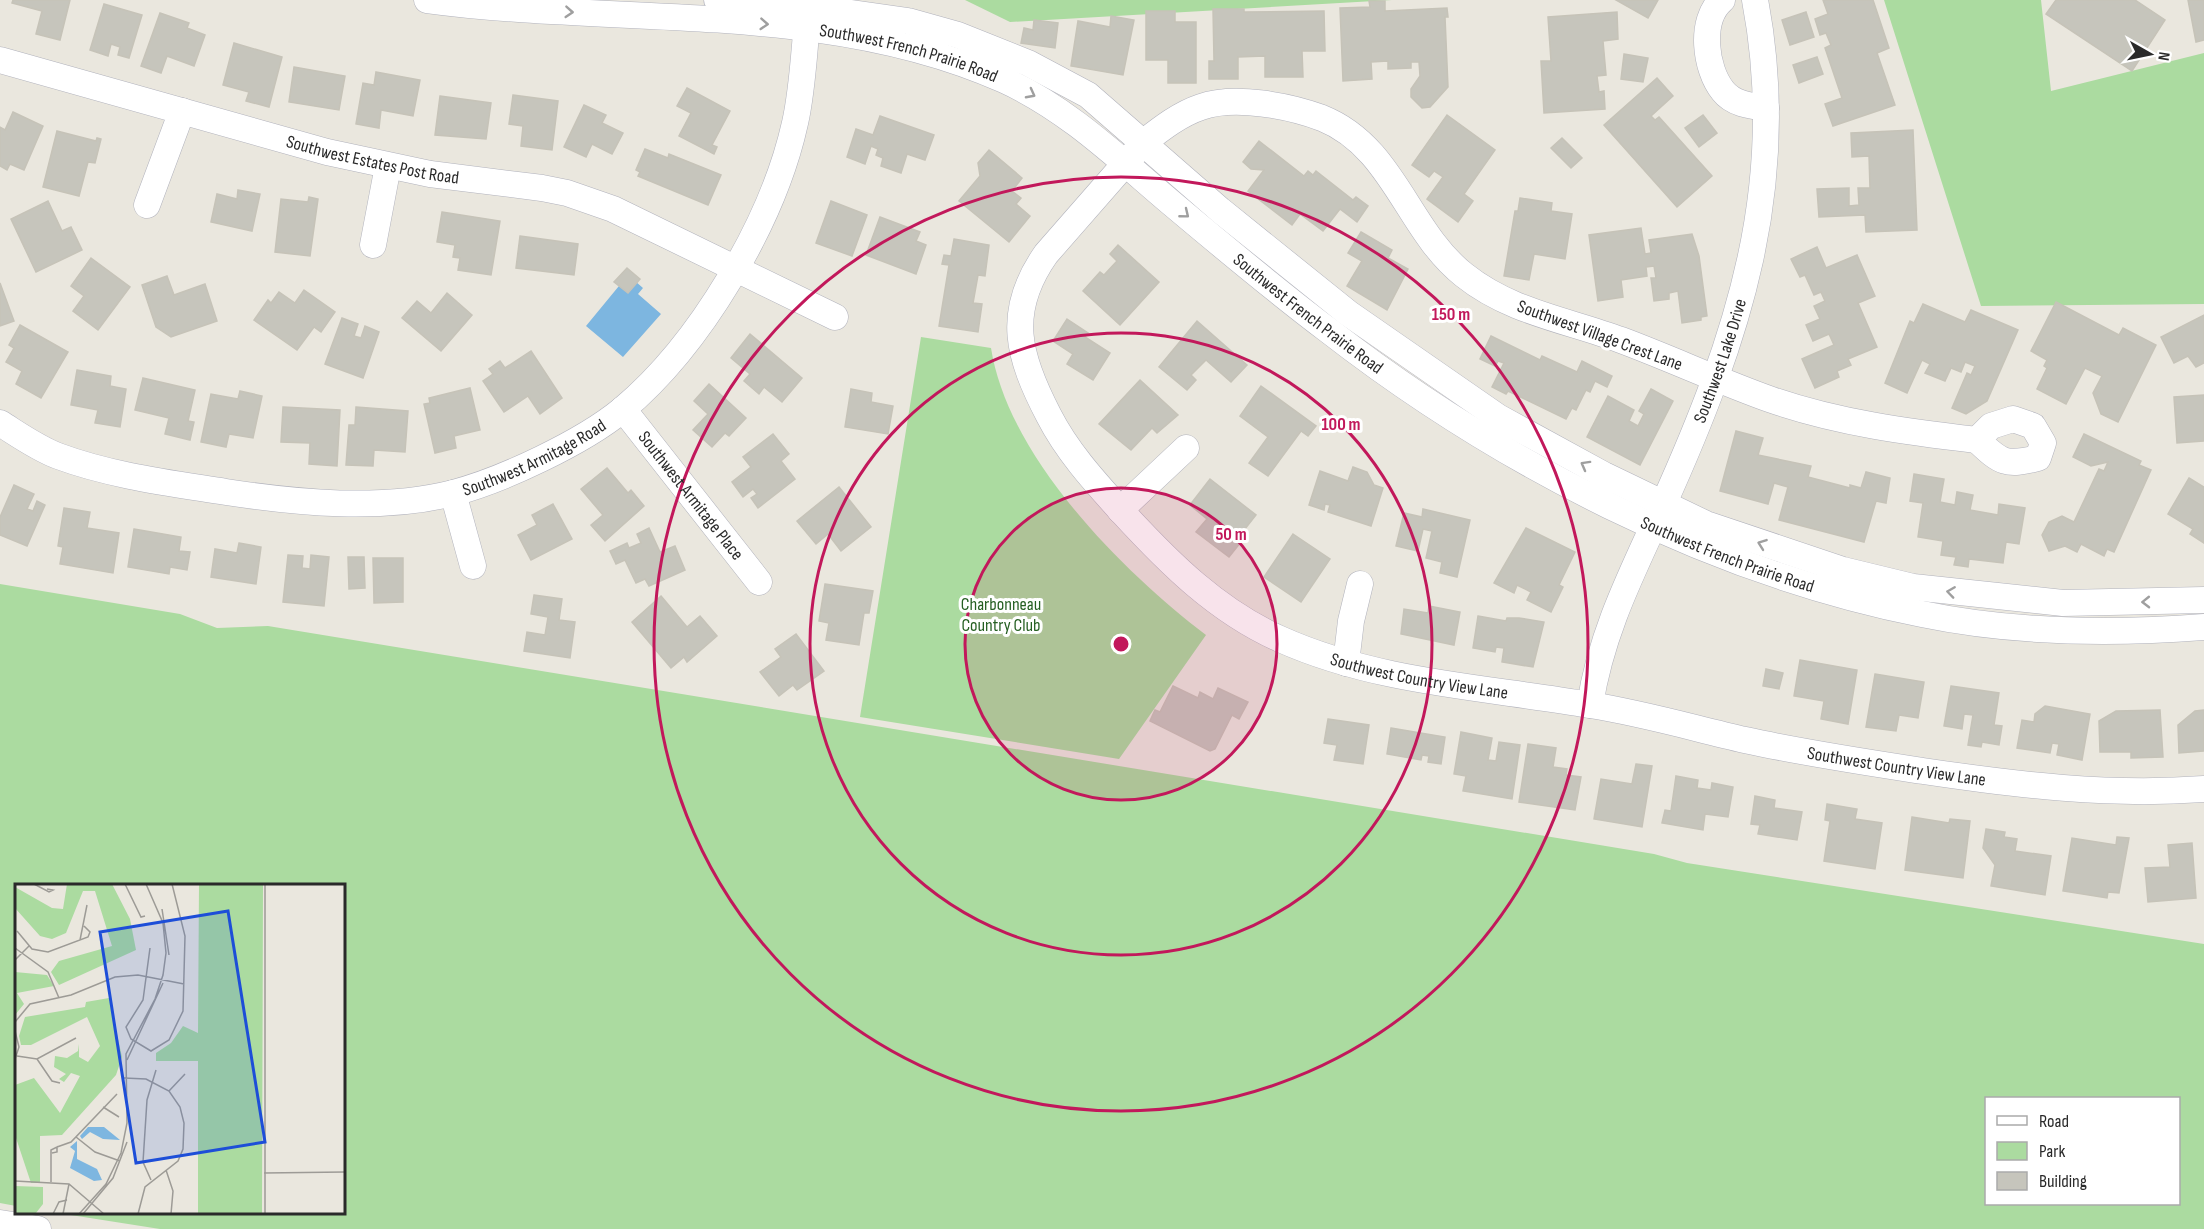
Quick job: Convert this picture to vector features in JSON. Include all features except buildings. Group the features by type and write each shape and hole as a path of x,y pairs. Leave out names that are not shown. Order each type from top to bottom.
{"street":[{"name":"Southwest French Prairie Road","path":"427,0 508,8 908,21 958,35 1028,63 1088,95 1220,210 1348,313 1498,417 1658,515 1783,575 1853,597 1923,615 2048,629 2204,627"},
{"name":"Southwest French Prairie Road","path":"717,0 807,17 856,33 935,52 1005,80 1070,118 1128,163 1173,204 1330,332 1471,430 1586,494 1843,570 1913,587 2062,603 2204,600"},
{"path":"1722,0 1715,7 1706,38 1712,68 1724,92 1741,104 1766,108"},
{"name":"Southwest Lake Drive","path":"1590,705 1595,673 1605,636 1714,379 1736,321 1754,252 1764,180 1766,108 1765,72 1755,0"},
{"name":"Southwest Armitage Road","path":"0,423 57,456 113,472 196,487 300,501 373,502 453,493 505,473 565,445 623,409 696,331 737,268 763,215 795,123 807,17"},
{"name":"Southwest Estates Post Road","path":"0,60 327,152 388,166 567,194 613,209 835,317"},
{"name":"Southwest Village Crest Lane","path":"1144,142 1184,114 1203,106 1228,104 1278,106 1326,120 1364,145 1380,161 1421,229 1447,261 1483,289 1526,310 1619,339 1714,379 1774,400 1844,420 1892,430 1977,440"},
{"path":"147,205 182,111"},
{"name":"Southwest Country View Lane","path":"1144,142 1035,270 1021,304 1020,322 1024,359 1056,430 1092,480 1166,560 1236,614 1277,638 1346,663 1453,686 1590,705 1760,743 1993,782 2094,791 2204,789"},
{"path":"373,245 388,166"},
{"name":"Southwest Armitage Place","path":"623,409 759,582"},
{"path":"1120,510 1186,448"},
{"path":"453,493 473,566"},
{"path":"1346,663 1351,621 1360,584"},
{"path":"0,1222 38,1229"}],"green space":[{"path":"965,0 1392,0 1010,22"},
{"path":"1884,0 2041,0 2051,91 2204,53 2204,304 1981,306"},
{"name":"Charbonneau Country Club","path":"921,337 991,348 1002,389 1020,430 1044,470 1073,508 1106,545 1173,609 1206,635 1119,759 860,717"},
{"path":"0,584 180,614 217,628 268,626 1654,854 1687,863 2204,944 2204,1229 160,1229 64,1214 345,1214 345,884 15,884 15,1206 0,1203"}],"water":[{"path":"628,275 643,288 638,294 661,314 623,357 586,326"}]}
